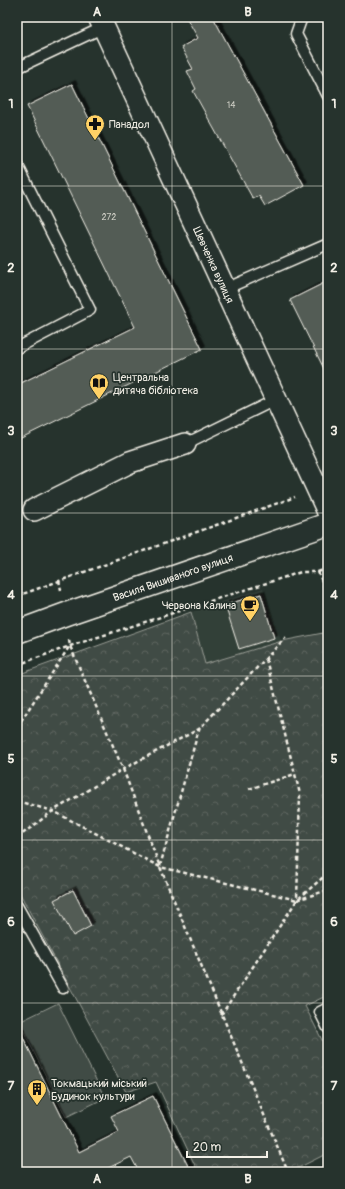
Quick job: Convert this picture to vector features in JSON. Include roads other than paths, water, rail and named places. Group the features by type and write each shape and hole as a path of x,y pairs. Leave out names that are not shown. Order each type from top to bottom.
{"street":[{"name":"Шевченка вулиця","path":"102,22 328,512"},
{"path":"34,510 130,462 185,444"},
{"name":"Василя Вишиваного вулиця","path":"17,632 328,524"}],"lane":[{"path":"302,17 296,34 328,96"},
{"path":"17,68 102,22"},
{"path":"17,164 90,310 17,348"},
{"path":"225,289 328,244"},
{"path":"185,444 277,399"},
{"path":"17,906 63,988"},
{"path":"328,1008 320,1012 328,1028"}],"place":[{"name":"Панадол","path":"95,141"},
{"name":"Центральна дитяча бібліотека","path":"99,400"},
{"name":"Червона Калина","path":"250,622"},
{"name":"Токмацький міський Будинок культури","path":"37,1106"}]}
